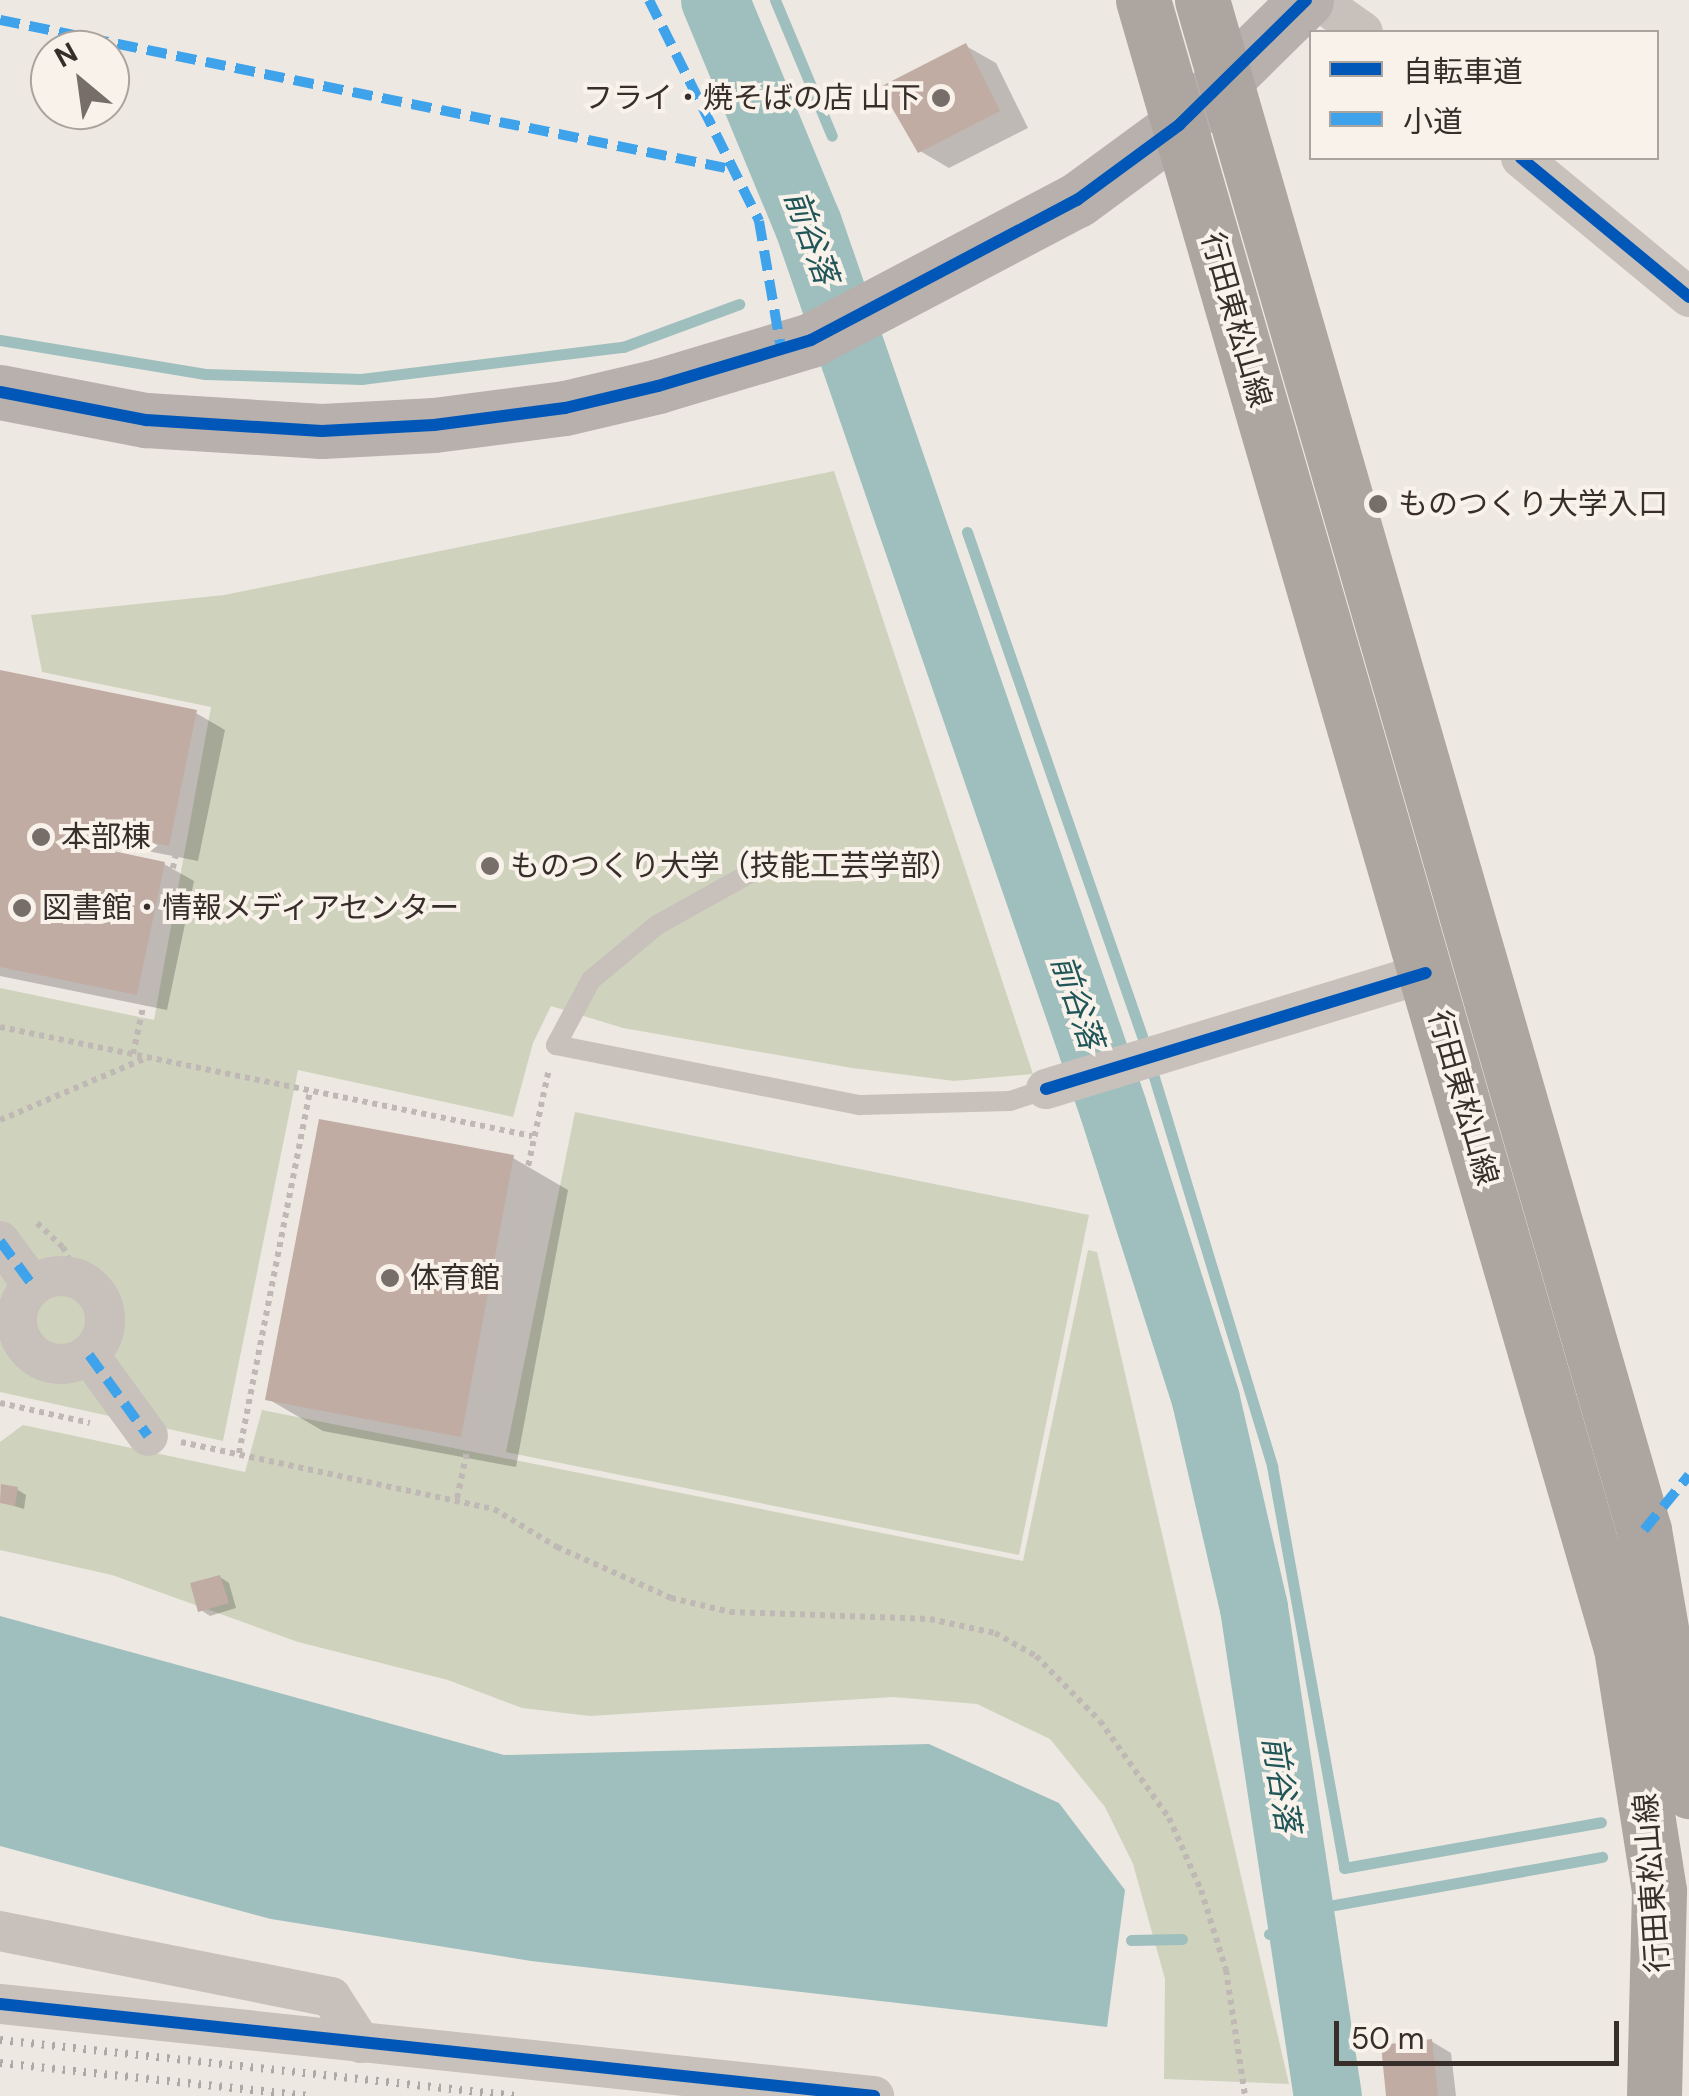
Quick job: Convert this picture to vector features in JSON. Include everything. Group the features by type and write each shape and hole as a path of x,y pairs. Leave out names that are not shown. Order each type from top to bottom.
{"main road":[{"name":"行田東松山線","path":"1143,0 1621,1648 1658,1892 1654,2096"},
{"name":"行田東松山線","path":"1202,0 1644,1530 1689,1792"}],"street":[{"path":"0,392 232,429 434,426 565,408 811,340 880,308 1077,200 1179,125 1306,0"},
{"path":"1318,0 1359,30"},
{"path":"1523,160 1689,297"},
{"path":"1058,1085 1426,973"},
{"path":"0,1241 34,1286"},
{"path":"68,1276 94,1289 106,1316 89,1355 47,1362 24,1344 17,1316 34,1286 68,1276"},
{"path":"89,1355 148,1436"},
{"path":"0,1931 331,1998 361,2043"},
{"path":"0,2004 874,2096"}],"lane":[{"path":"754,872 656,925 591,980 556,1045 860,1105 1010,1102 1058,1085"}],"path":[{"path":"133,1054 190,790"},
{"path":"0,1027 532,1136"},
{"path":"457,1498 532,1136 556,1045"},
{"path":"0,1120 149,1057"},
{"path":"239,1453 310,1090"},
{"path":"0,1403 457,1498 494,1509 572,1555 671,1598 730,1612 930,1619 994,1632 1036,1656 1100,1720 1169,1818 1226,1970 1245,2096"}],"green space":[{"path":"834,471 1033,1074 954,1081 852,1068 623,1028 551,1006 533,1043 513,1117 298,1070 223,1441 0,1392 0,988 154,1020 211,707 42,672 31,615 224,595"},
{"path":"575,1112 1089,1215 1019,1555 506,1452"},
{"path":"1088,1250 1097,1252 1289,2084 1164,2079 1165,1979 1133,1864 1105,1807 1050,1739 977,1704 893,1697 590,1716 522,1708 448,1680 298,1642 112,1575 0,1550 0,1442 23,1425 245,1472 262,1410 1023,1561"}],"water":[{"path":"0,1616 504,1755 929,1744 1059,1803 1125,1890 1107,2027 531,1961 271,1919 0,1846"}],"building":[{"path":"966,43 1000,111 918,153 880,87"},
{"name":"本部棟","path":"0,670 197,710 169,846 83,829 80,844 165,862 137,995 0,967"},
{"name":"体育館","path":"319,1119 514,1155 461,1437 265,1400"},
{"path":"1,1484 18,1487 15,1506 0,1503"},
{"path":"220,1575 229,1603 198,1612 190,1583"},
{"path":"1432,2039 1438,2096 1386,2096 1381,2045"}],"waterway":[{"name":"前谷落","path":"715,0 808,224 1113,1108 1206,1400 1254,1608 1328,2096"},
{"path":"775,0 832,136"},
{"path":"800,273 821,262"},
{"path":"0,340 205,374 361,379 623,347 739,304"},
{"path":"967,532 1142,1036"},
{"path":"1154,1077 1272,1466 1344,1868 1601,1822"},
{"path":"1301,1911 1602,1857"},
{"path":"1269,1934 1304,1932"},
{"path":"1131,1940 1182,1939"}],"railway":[{"path":"0,2040 516,2096"},
{"path":"0,2063 308,2096"}],"marked path":[{"path":"649,0 759,221 781,349"},
{"path":"0,20 735,170"},
{"path":"0,1241 33,1286"},
{"path":"89,1355 148,1436"},
{"path":"1644,1530 1689,1475"}],"cycle path":[{"path":"0,392 146,420 322,431 434,425 565,408 658,386 811,340 1077,200 1179,125 1306,0"},
{"path":"1523,160 1689,297"},
{"path":"1046,1089 1426,973"},
{"path":"0,2004 874,2096"}],"place":[{"name":"フライ・焼そばの店 山下","path":"941,98"},
{"name":"ものつくり大学入口","path":"1378,504"},
{"name":"本部棟","path":"41,837"},
{"name":"ものつくり大学（技能工芸学部）","path":"490,866"},
{"name":"図書館・情報メディアセンター","path":"22,908"},
{"name":"体育館","path":"390,1278"}]}
